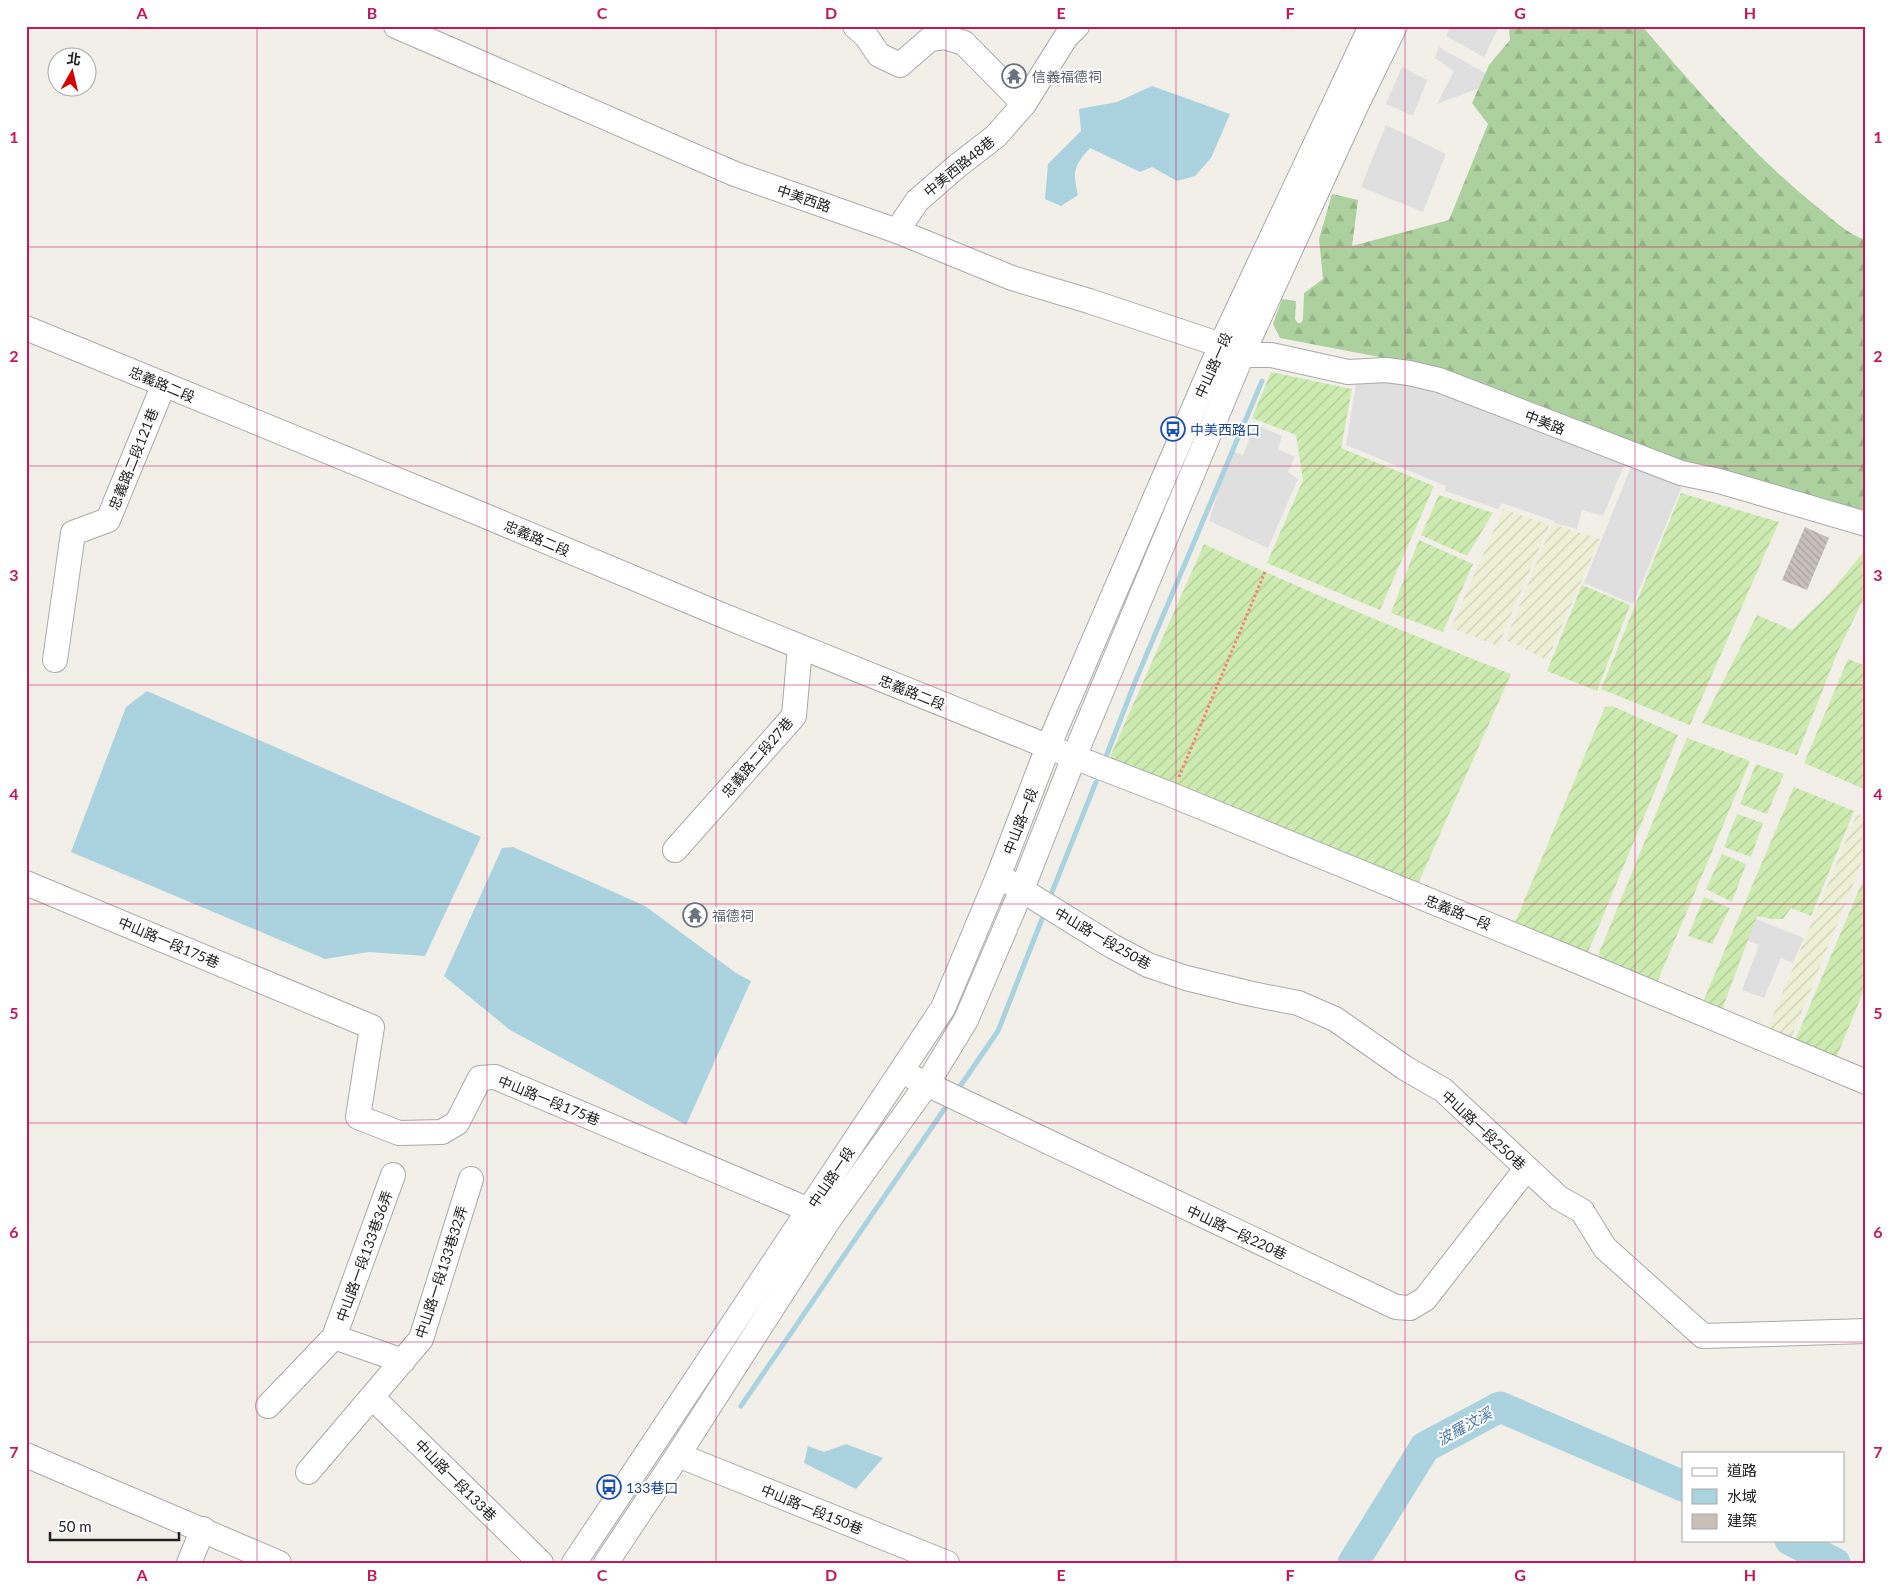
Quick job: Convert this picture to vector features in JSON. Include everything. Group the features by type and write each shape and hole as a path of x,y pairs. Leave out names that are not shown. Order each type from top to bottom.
{"street":[{"name":"中美西路","path":"396,26 735,174 897,231 1012,278 1221,345"},
{"path":"855,26 866,36 879,55 900,65 930,39 964,34 1024,104"},
{"name":"中美西路48巷","path":"897,231 917,201 996,136 1024,104 1066,37 1077,26"},
{"name":"中山路一段","path":"574,1563 818,1215 927,1084 966,1020 1022,889 1074,757 1347,101 1371,26"},
{"name":"中山路一段","path":"606,1563 678,1454 901,1072 943,1008 998,877 1048,747 1221,345 1347,101 1395,26"},
{"name":"忠義路二段","path":"26,328 800,647 1048,747"},
{"name":"中美路","path":"1221,345 1242,354 1271,355 1348,372 1386,370 1439,380 1681,473 1719,481 1866,524"},
{"name":"忠義路二段121巷","path":"55,660 73,533 108,520 164,384"},
{"name":"忠義路二段27巷","path":"675,850 794,716 800,647"},
{"name":"忠義路一段","path":"1048,747 1167,793 1866,1082"},
{"name":"中山路一段250巷","path":"998,877 1022,889 1092,934 1148,966 1205,983 1298,1003 1335,1019 1405,1068 1443,1090 1559,1198 1582,1211 1606,1248 1704,1336 1866,1331"},
{"name":"中山路一段175巷","path":"26,883 372,1028 358,1117 399,1133 442,1132 457,1123 480,1078 495,1077 818,1215"},
{"name":"中山路一段220巷","path":"901,1072 1396,1307 1410,1308 1425,1299 1526,1169"},
{"name":"中山路一段133巷36弄","path":"334,1337 393,1175"},
{"name":"中山路一段133巷32弄","path":"308,1472 421,1339 471,1179"},
{"path":"268,1406 334,1337 403,1361"},
{"name":"中山路一段133巷","path":"372,1397 541,1563"},
{"name":"中山路一段150巷","path":"678,1454 946,1563"},
{"path":"26,1455 279,1563"},
{"path":"189,1563 203,1529"}],"path":[{"path":"1167,793 1174,790 1265,572"}],"shaded area":[{"path":"1451,26 1499,26 1484,57 1446,36"},
{"path":"1439,47 1499,81 1437,104 1454,71 1435,58"},
{"path":"1402,67 1427,80 1413,116 1386,104"},
{"path":"1386,125 1446,154 1423,212 1361,187"},
{"path":"1391,378 1437,381 1626,460 1603,516 1582,510 1577,529 1554,523 1554,521 1502,503 1498,509 1445,491 1446,486 1346,445 1356,384"},
{"path":"1255,424 1282,436 1278,449 1295,457 1288,472 1298,479 1268,548 1209,521 1231,451 1243,455"},
{"path":"1631,467 1682,486 1633,604 1584,583"},
{"path":"1756,919 1804,938 1793,963 1781,958 1764,998 1742,990 1759,945 1747,940"}],"green space":[{"path":"1514,26 1642,26 1727,122 1796,190 1842,227 1866,240 1866,515 1658,456 1437,368 1280,338 1273,324 1282,299 1296,301 1295,319 1298,323 1301,323 1303,319 1304,293 1323,279 1319,239 1332,194 1358,200 1352,246 1449,220 1488,124 1472,103 1489,65 1510,40 1509,30"},
{"path":"1271,372 1352,389 1341,448 1434,486 1380,610 1267,563 1303,480 1296,435 1252,418"},
{"path":"1681,493 1779,522 1690,725 1601,689"},
{"path":"1439,495 1493,513 1467,556 1421,535"},
{"path":"1503,509 1549,525 1498,646 1451,628"},
{"path":"1552,524 1600,539 1547,660 1506,640"},
{"path":"1419,540 1473,564 1443,632 1391,613"},
{"path":"1204,544 1356,611 1511,674 1413,895 1109,759"},
{"path":"1866,549 1866,594 1838,651 1797,755 1702,723 1757,615 1792,630 1830,593"},
{"path":"1582,585 1630,605 1597,691 1547,671"},
{"path":"1848,659 1866,666 1866,790 1804,763"},
{"path":"1612,706 1678,735 1586,957 1514,925 1605,707"},
{"path":"1687,738 1750,761 1656,985 1597,958"},
{"path":"1756,764 1784,774 1767,814 1740,804"},
{"path":"1794,787 1854,811 1811,916 1791,908 1783,919 1757,916 1721,1012 1702,1004"},
{"path":"1737,814 1763,823 1751,857 1724,847"},
{"path":"1857,814 1866,818 1866,852 1790,1041 1767,1030"},
{"path":"1722,854 1746,864 1732,902 1706,889"},
{"path":"1866,873 1866,985 1835,1061 1794,1043"},
{"path":"1704,897 1730,908 1712,944 1688,936"}],"water":[{"path":"1152,86 1230,114 1211,158 1195,176 1177,181 1152,167 1140,172 1090,148 1077,165 1075,180 1078,195 1061,206 1045,199 1048,164 1081,131 1079,109 1117,102"},
{"path":"147,691 481,837 425,956 369,952 325,959 71,852 126,707"},
{"path":"513,847 645,906 736,973 751,981 686,1125 510,1030 444,976 502,848"},
{"path":"846,1444 883,1458 856,1489 804,1463 808,1446 824,1452"}],"building":[{"name":"信義福德祠","path":"1009,68 1018,68 1020,85 1010,85"},
{"path":"1805,527 1829,538 1807,590 1782,580"},
{"name":"福德祠","path":"699,904 702,925 691,926 688,905"}],"waterway":[{"path":"1107,754 1135,682 1262,381"},
{"path":"1052,892 1096,782"},
{"path":"961,1085 998,1031 1042,919"},
{"path":"741,1406 945,1108"},
{"name":"波羅汶溪","path":"1353,1563 1425,1447 1500,1407 1682,1486"},
{"name":"波羅汶溪","path":"1794,1542 1835,1563"}],"place":[{"name":"信義福德祠","path":"1014,76"},
{"name":"中美西路口","path":"1173,429"},
{"name":"福德祠","path":"695,915"},
{"name":"133巷口","path":"609,1487"}]}
